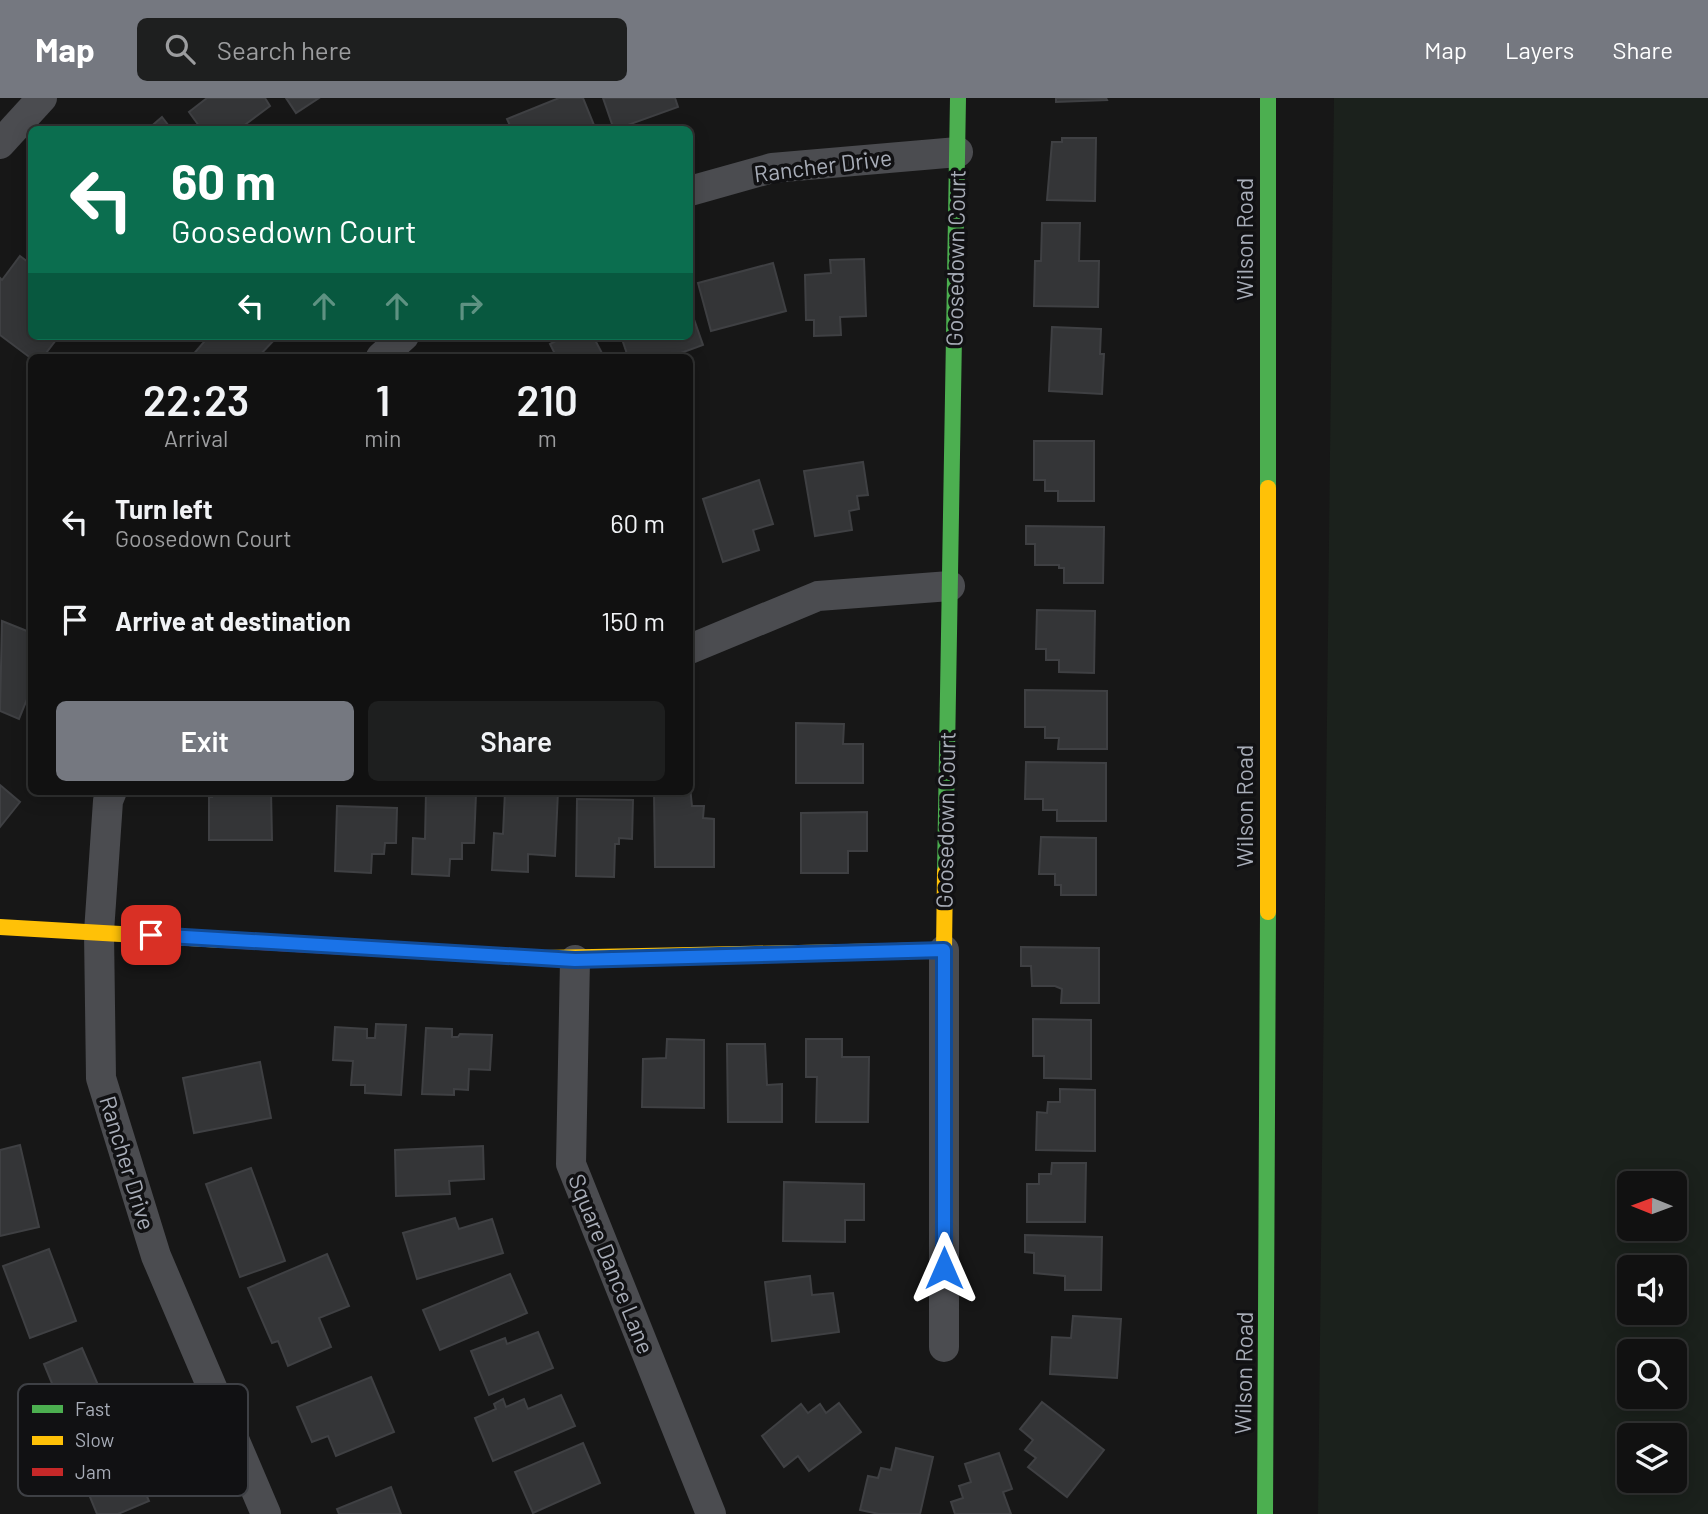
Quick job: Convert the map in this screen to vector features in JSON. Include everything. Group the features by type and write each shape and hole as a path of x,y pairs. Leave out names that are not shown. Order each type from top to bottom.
{"street":[{"path":"0,144 42,98"},
{"name":"Goosedown Court","path":"944,950 958,98"},
{"name":"Wilson Road","path":"1265,1514 1268,1222 1268,98"},
{"name":"Rancher Drive","path":"693,190 772,168 958,152"},
{"path":"384,354 400,340"},
{"path":"693,648 818,596 950,586"},
{"name":"Rancher Drive","path":"110,795 99,932 101,1078 156,1256 211,1384"},
{"path":"0,926 575,960 944,950 944,1347"},
{"name":"Square Dance Lane","path":"575,960 571,1164 711,1514"},
{"name":"Rancher Drive","path":"248,1472 266,1514"}],"shaded area":[{"path":"1334,98 1708,98 1708,1514 1318,1514"}],"building":[{"path":"207,98 265,98 270,106 243,126 199,126 189,112"},
{"path":"286,98 319,98 296,113"},
{"path":"559,98 583,98 594,126 510,126 507,119"},
{"path":"603,98 675,98 678,107 625,126 613,126"},
{"path":"1056,98 1106,98 1107,100 1056,102"},
{"path":"162,117 169,126 152,126"},
{"path":"1062,138 1096,138 1095,201 1047,200 1052,142 1062,142"},
{"path":"1042,223 1080,223 1079,261 1099,261 1098,307 1034,306 1035,261 1041,261"},
{"path":"20,256 28,262 28,340 56,340 45,354 28,356 0,335 0,278 2,280"},
{"path":"864,259 866,316 840,317 841,335 814,336 814,320 806,320 805,275 831,273 830,260"},
{"path":"773,263 786,311 711,331 698,283"},
{"path":"693,317 703,345 678,354 627,354 622,340 693,340"},
{"path":"1052,327 1101,329 1100,354 1104,354 1102,394 1049,391"},
{"path":"206,340 274,340 261,354 194,354"},
{"path":"558,340 595,340 602,354 555,354 550,344"},
{"path":"1034,441 1094,441 1094,501 1058,501 1058,491 1045,491 1045,480 1034,480"},
{"path":"863,462 868,495 857,496 859,509 849,511 852,530 815,536 804,471"},
{"path":"759,480 773,524 753,530 759,550 723,562 703,499"},
{"path":"1026,526 1104,527 1103,583 1064,583 1064,568 1059,568 1059,565 1035,565 1035,544 1026,544"},
{"path":"1037,610 1095,611 1094,673 1059,672 1059,660 1046,660 1046,649 1036,649"},
{"path":"2,621 28,631 28,697 19,719 0,711"},
{"path":"1025,690 1107,691 1107,749 1058,749 1059,738 1045,738 1045,727 1025,727"},
{"path":"796,723 844,724 843,744 863,744 863,783 796,783"},
{"path":"1026,762 1106,763 1106,821 1057,821 1057,810 1043,810 1043,799 1025,799"},
{"path":"0,785 20,802 0,827"},
{"path":"271,795 272,840 209,840 209,797"},
{"path":"426,795 476,795 474,843 462,843 462,859 450,859 449,876 412,874 413,838 425,839"},
{"path":"505,795 558,795 555,856 528,854 528,872 492,870 494,833 503,834"},
{"path":"654,795 691,795 692,806 704,806 703,818 714,819 714,867 655,867"},
{"path":"577,799 633,800 632,839 619,838 619,844 615,844 614,877 576,876"},
{"path":"337,806 397,808 396,843 385,843 384,854 372,854 371,873 335,871"},
{"path":"867,812 867,851 848,851 848,873 801,873 801,813"},
{"path":"1041,837 1096,838 1096,895 1061,895 1061,885 1055,885 1055,874 1039,874"},
{"path":"1021,947 1099,948 1099,1003 1061,1003 1062,989 1055,986 1032,986 1031,966 1021,966"},
{"path":"1033,1019 1091,1020 1091,1079 1044,1078 1044,1056 1033,1056"},
{"path":"376,1024 406,1025 401,1095 365,1093 365,1085 351,1085 353,1061 333,1060 335,1027 367,1029 367,1038 375,1038"},
{"path":"426,1028 452,1029 452,1037 458,1037 460,1034 492,1035 490,1070 469,1069 468,1090 454,1089 454,1095 422,1094"},
{"path":"667,1039 704,1040 704,1108 642,1107 643,1059 666,1058"},
{"path":"806,1039 842,1039 842,1057 869,1057 868,1122 816,1122 817,1077 806,1077"},
{"path":"727,1044 765,1044 767,1085 782,1084 782,1122 728,1122"},
{"path":"260,1062 271,1118 194,1133 183,1078"},
{"path":"1060,1089 1095,1090 1095,1151 1036,1150 1037,1112 1047,1113 1048,1102 1060,1102"},
{"path":"20,1145 39,1227 0,1236 0,1150"},
{"path":"483,1146 484,1179 449,1181 450,1194 396,1196 395,1150"},
{"path":"1052,1163 1086,1163 1085,1222 1027,1222 1027,1184 1039,1184 1039,1174 1051,1174"},
{"path":"251,1168 285,1261 240,1277 206,1184"},
{"path":"784,1182 864,1184 864,1220 845,1220 845,1242 783,1241"},
{"path":"455,1218 459,1229 492,1219 503,1253 417,1279 403,1233"},
{"path":"1025,1235 1102,1237 1101,1290 1065,1290 1065,1276 1034,1273 1034,1253 1025,1252"},
{"path":"49,1249 76,1321 30,1338 3,1266"},
{"path":"327,1254 349,1306 319,1318 331,1347 288,1366 278,1341 272,1343 248,1288"},
{"path":"510,1274 527,1313 440,1350 423,1310"},
{"path":"810,1276 812,1295 833,1293 839,1332 772,1341 765,1282"},
{"path":"1073,1316 1121,1319 1117,1378 1050,1374 1052,1337 1071,1338"},
{"path":"538,1332 553,1368 489,1395 471,1351 505,1338 507,1344"},
{"path":"82,1348 98,1384 52,1384 44,1364"},
{"path":"371,1377 394,1432 336,1456 328,1436 312,1442 297,1407"},
{"path":"561,1395 575,1426 493,1461 475,1418 496,1409 494,1404 503,1399 506,1407 524,1399 528,1409"},
{"path":"1042,1402 1104,1450 1067,1497 1028,1467 1036,1458 1025,1450 1033,1440 1020,1429"},
{"path":"839,1403 861,1432 809,1471 798,1456 784,1467 762,1436 801,1404 808,1413 820,1404 826,1413"},
{"path":"583,1443 600,1483 533,1513 515,1472"},
{"path":"896,1448 933,1457 920,1514 879,1514 860,1510 868,1476 878,1478 881,1468 891,1470"},
{"path":"999,1453 1012,1489 1003,1492 1011,1514 955,1514 951,1502 963,1498 959,1486 971,1482 965,1464"},
{"path":"391,1487 401,1514 339,1514 337,1509"},
{"path":"90,1496 147,1496 149,1501 118,1514 97,1514"}],"traffic: fast":[{"path":"945,872 958,98"},
{"path":"1268,98 1268,488"},
{"path":"1265,1514 1268,912"}],"traffic: slow":[{"path":"1268,488 1268,912"},
{"path":"544,958 944,950 945,872"},
{"path":"0,927 223,940"}],"traffic: jam":[{"path":"223,940 544,958"}],"route":[{"path":"151,935 575,960 944,950 944,1268"}]}
